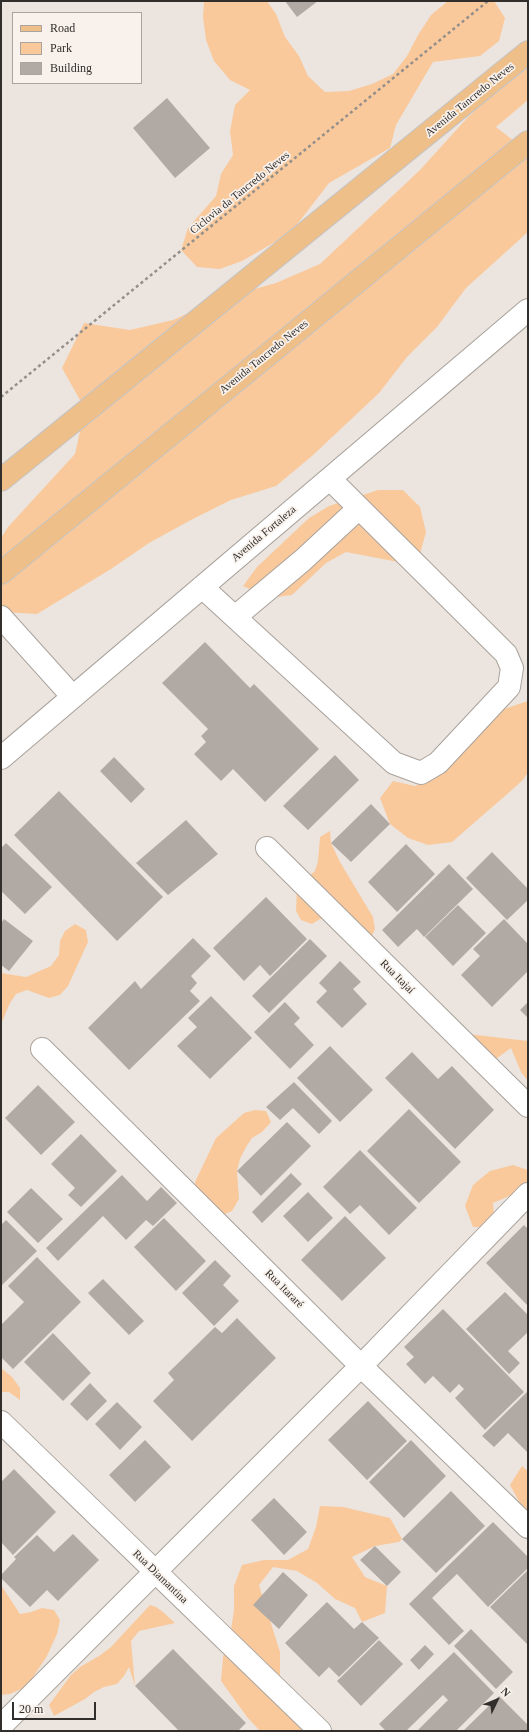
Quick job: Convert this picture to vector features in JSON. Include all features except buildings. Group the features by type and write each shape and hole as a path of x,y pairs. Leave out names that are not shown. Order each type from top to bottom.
{"main road":[{"name":"Avenida Tancredo Neves","path":"1,480 528,52"},
{"name":"Avenida Tancredo Neves","path":"1,573 528,142"}],"street":[{"name":"Avenida Fortaleza","path":"1,758 528,310"},
{"path":"202,587 394,763 421,773 438,763 509,686 512,668 506,654 330,479"},
{"path":"235,617 303,560 359,508"},
{"path":"1,617 73,697"},
{"name":"Rua Itajaí","path":"266,848 528,1106"},
{"name":"Rua Itararé","path":"42,1049 361,1366 528,1528"},
{"path":"1,1726 361,1366 528,1194"},
{"name":"Rua Diamantina","path":"1,1422 320,1731"}],"path":[{"name":"Ciclovia da Tancredo Neves","path":"1,397 488,1"}],"green space":[{"path":"204,1 267,1 276,14 285,37 299,56 308,76 325,92 349,91 372,84 393,74 407,56 431,15 448,1 494,1 505,18 499,41 480,56 433,62 396,125 390,148 329,183 299,222 282,238 242,261 220,269 197,267 181,250 188,228 216,196 221,174 233,155 230,131 235,105 250,90 230,80 214,61 206,40 203,17"},
{"path":"528,68 528,100 496,127 528,152 528,232 466,288 437,327 407,357 379,393 312,456 276,486 231,500 189,521 149,543 111,569 37,614 2,612 1,538 8,527 75,454 85,409 62,368 84,323 130,330 173,320 219,299 276,283 320,264 420,170 468,117 507,80"},
{"path":"378,490 403,490 420,507 426,532 420,554 398,562 346,552 326,563 292,595 269,598 243,586 257,567 309,518 329,506"},
{"path":"528,701 528,772 523,780 452,842 428,845 408,838 390,824 380,798 393,781 415,786 436,776 470,745 485,727 504,709"},
{"path":"330,831 331,843 340,862 373,917 375,929 370,940 331,919 320,919 312,924 301,920 296,911 297,887 315,871 318,861 320,837"},
{"path":"75,924 86,930 88,942 68,986 60,995 49,998 27,990 16,994 10,1003 1,1024 1,973 26,977 51,966 59,955 60,941 65,931"},
{"path":"468,1034 528,1041 528,1081 521,1072 511,1048 493,1061"},
{"path":"255,1110 266,1111 271,1122 262,1132 252,1138 246,1147 240,1159 237,1171 239,1199 232,1211 220,1216 197,1193 195,1182 216,1138 244,1113"},
{"path":"513,1165 528,1170 528,1201 514,1194 493,1203 495,1227 473,1227 465,1206 473,1185 490,1171"},
{"path":"1,1368 12,1377 20,1388 20,1400 9,1392 1,1392"},
{"path":"522,1466 528,1471 528,1513 522,1507 510,1485"},
{"path":"320,1506 343,1507 390,1518 402,1539 399,1542 375,1546 352,1557 365,1577 387,1586 385,1613 362,1622 355,1608 335,1599 317,1583 297,1571 273,1567 259,1585 280,1652 280,1675 283,1699 305,1731 260,1731 247,1717 221,1681 223,1657 230,1636 234,1610 234,1586 242,1565 264,1560 288,1560 308,1549 316,1527"},
{"path":"1,1585 20,1614 42,1608 54,1610 60,1620 57,1634 47,1656 31,1680 21,1689 10,1694 1,1695"},
{"path":"150,1605 163,1612 175,1623 139,1631 131,1641 135,1686 129,1667 117,1684 104,1687 94,1692 85,1699 54,1716 49,1705 71,1675 80,1667 111,1647"}]}
